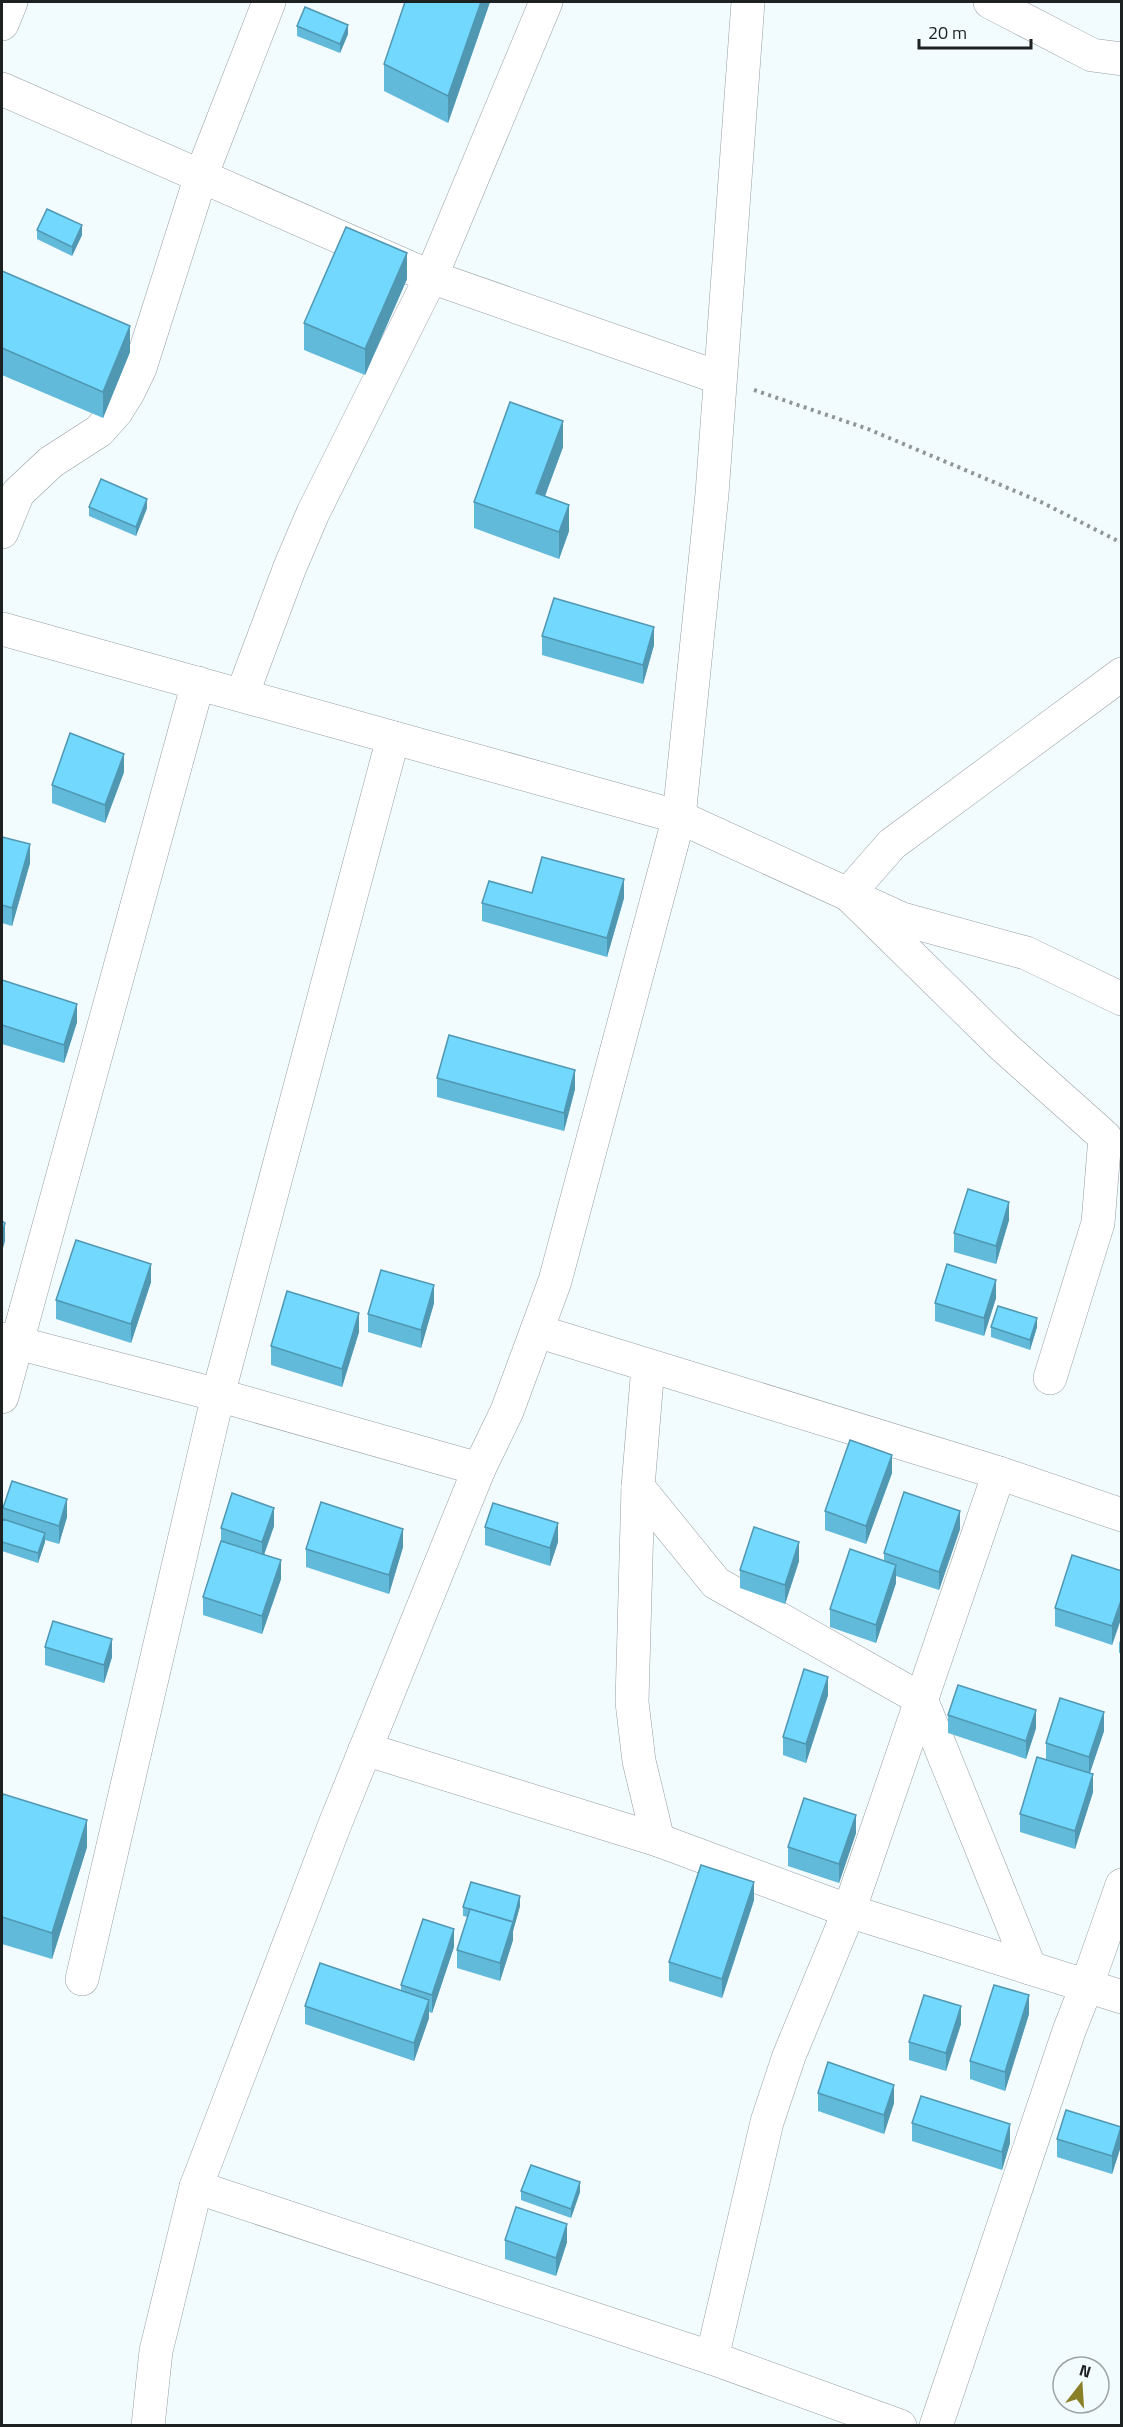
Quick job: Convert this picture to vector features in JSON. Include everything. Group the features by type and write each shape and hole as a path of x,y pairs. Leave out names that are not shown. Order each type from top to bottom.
{"street":[{"path":"2,24 11,2"},
{"path":"2,532 10,484 51,462 99,431 116,412 129,391 140,368 201,176 269,2"},
{"path":"242,695 290,567 313,513 431,277 546,2"},
{"path":"148,2426 156,2351 196,2187 365,1749 479,1469 507,1411 555,1281 679,817 712,494 748,2"},
{"path":"990,2 1092,55 1122,59"},
{"path":"2,89 431,277 720,378"},
{"path":"2,629 679,817 902,919 1026,953 1122,999"},
{"path":"848,894 892,844 1122,674"},
{"path":"2,1396 9,1341 198,683"},
{"path":"82,1979 218,1395 393,738"},
{"path":"848,894 1003,1046 1104,1137 1098,1223 1050,1378"},
{"path":"537,1331 999,1473 1122,1515"},
{"path":"9,1341 218,1395 479,1469"},
{"path":"648,1366 638,1487 632,1702 639,1761 658,1840"},
{"path":"712,2358 767,2122 789,2056 849,1911 999,1473"},
{"path":"638,1487 716,1583 921,1699 1030,1968"},
{"path":"365,1749 658,1840 849,1911 1122,1997"},
{"path":"936,2426 1069,2031 1122,1885"},
{"path":"196,2187 712,2358 900,2426"}],"path":[{"path":"720,378 868,429 1041,502 1122,543"}],"building":[{"path":"405,2 481,2 448,96 384,64"},
{"path":"305,7 348,25 340,44 297,26"},
{"path":"47,209 82,225 72,247 37,230"},
{"path":"346,227 407,253 365,349 304,323"},
{"path":"2,271 130,326 103,392 2,348"},
{"path":"510,402 563,421 536,493 569,505 559,532 474,502"},
{"path":"101,479 147,499 136,527 89,507"},
{"path":"554,598 654,627 643,665 542,636"},
{"path":"70,733 124,754 105,805 52,785"},
{"path":"2,837 30,844 12,908 2,905"},
{"path":"542,857 624,879 607,938 482,903 489,881 532,893"},
{"path":"2,980 77,1004 64,1045 2,1025"},
{"path":"449,1035 575,1070 564,1113 437,1078"},
{"path":"968,1189 1009,1202 996,1246 954,1233"},
{"path":"76,1240 151,1264 131,1324 56,1300"},
{"path":"947,1264 996,1280 984,1318 935,1303"},
{"path":"381,1270 434,1285 421,1330 368,1314"},
{"path":"287,1291 359,1313 342,1369 271,1346"},
{"path":"998,1306 1037,1318 1030,1340 991,1327"},
{"path":"850,1440 892,1455 866,1526 825,1511"},
{"path":"12,1481 67,1499 59,1526 3,1508"},
{"path":"904,1492 960,1511 939,1572 884,1553"},
{"path":"232,1493 274,1508 262,1542 221,1528"},
{"path":"321,1502 403,1529 389,1575 306,1549"},
{"path":"493,1503 558,1523 550,1548 485,1527"},
{"path":"3,1519 45,1533 38,1553 2,1542"},
{"path":"754,1527 799,1542 785,1585 740,1570"},
{"path":"221,1541 281,1560 262,1616 203,1597"},
{"path":"850,1549 896,1565 876,1625 830,1609"},
{"path":"1072,1555 1122,1571 1122,1598 1112,1626 1055,1608"},
{"path":"53,1621 112,1639 104,1665 45,1647"},
{"path":"804,1669 828,1677 806,1744 783,1737"},
{"path":"958,1685 1036,1710 1026,1741 948,1715"},
{"path":"1060,1698 1104,1712 1089,1757 1046,1743"},
{"path":"1037,1757 1093,1774 1075,1831 1020,1814"},
{"path":"3,1794 87,1820 52,1933 2,1917"},
{"path":"804,1798 856,1815 839,1864 788,1847"},
{"path":"701,1865 754,1882 722,1979 669,1962"},
{"path":"471,1882 520,1896 513,1922 463,1907"},
{"path":"470,1909 513,1922 500,1963 457,1950"},
{"path":"423,1919 454,1929 432,1995 401,1985"},
{"path":"320,1963 429,2000 414,2043 305,2006"},
{"path":"994,1985 1029,1995 1005,2072 970,2061"},
{"path":"924,1995 961,2006 946,2053 909,2042"},
{"path":"828,2062 894,2085 884,2115 818,2093"},
{"path":"921,2096 1010,2124 1002,2152 912,2123"},
{"path":"1066,2110 1121,2127 1112,2156 1057,2139"},
{"path":"531,2165 580,2182 571,2209 521,2191"},
{"path":"516,2207 567,2224 556,2258 505,2240"}]}
